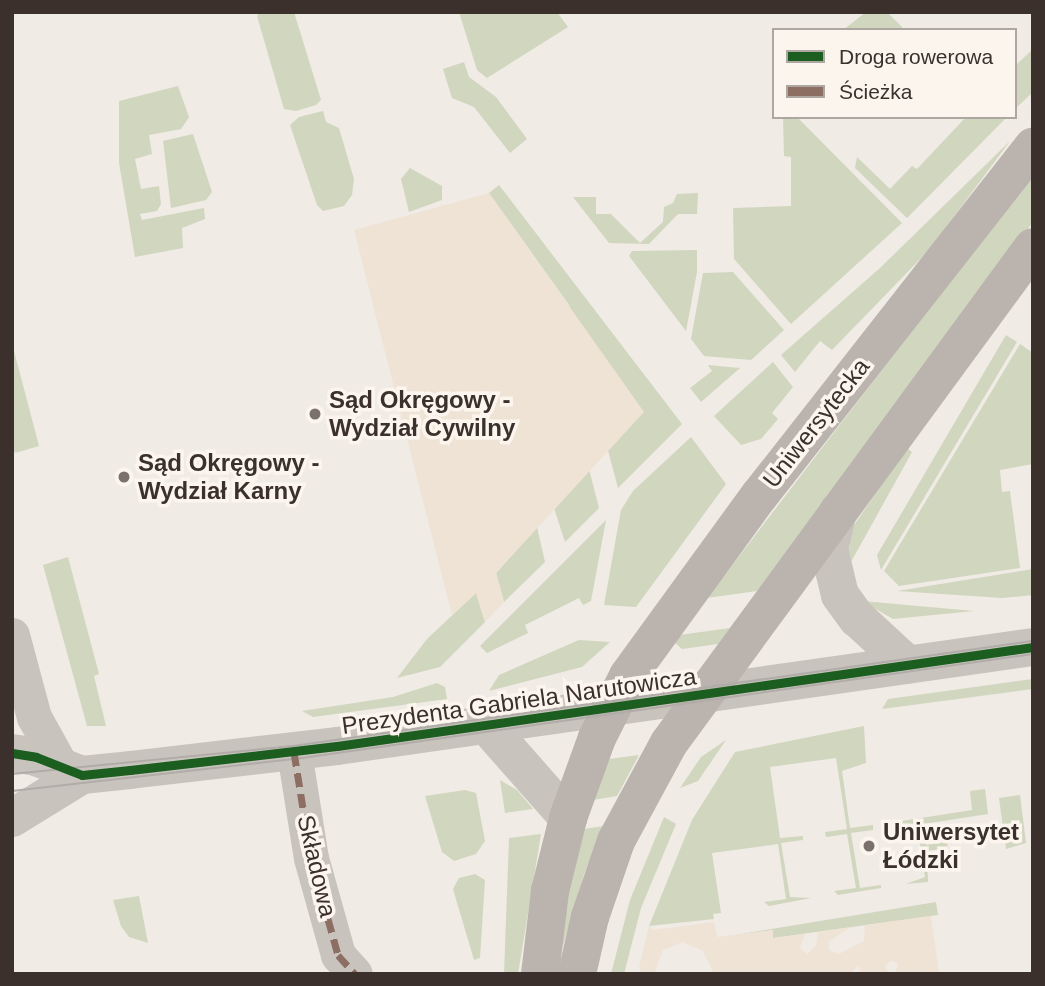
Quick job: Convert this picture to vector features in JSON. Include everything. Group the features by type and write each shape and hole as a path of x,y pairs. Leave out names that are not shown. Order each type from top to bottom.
{"main road":[{"name":"Uniwersytecka","path":"540,974 550,891 568,818 611,707 648,646 759,496 1033,147"},
{"path":"577,974 590,917 616,841 648,777 838,511 1033,247"}],"street":[{"path":"838,511 830,549 837,588 857,618 908,664"},
{"path":"12,635 34,717 73,772"},
{"name":"Prezydenta Gabriela Narutowicza","path":"12,753 36,757 73,772 294,752 1033,647"},
{"path":"487,726 568,818"},
{"name":"Składowa","path":"294,752 322,895 338,955 355,974"},
{"name":"Prezydenta Gabriela Narutowicza","path":"12,818 73,772"}],"green space":[{"path":"260,12 294,12 321,100 316,105 296,111 284,109 257,16"},
{"path":"459,12 557,12 568,27 487,78 477,70"},
{"path":"866,12 887,12 903,28 846,28"},
{"path":"1033,49 1033,92 1017,107 1017,64"},
{"path":"464,62 469,77 496,97 527,139 510,153 474,107 452,98 443,69"},
{"path":"178,86 189,117 181,129 149,135 152,154 135,159 141,189 159,186 161,204 157,211 140,214 142,220 204,208 205,219 182,228 183,248 135,257 119,163 119,101"},
{"path":"323,111 326,122 339,128 354,179 352,195 344,206 323,211 317,205 290,125 299,117"},
{"path":"783,119 799,119 902,223 791,324 734,259 733,208 791,206 791,157 784,156"},
{"path":"964,119 1005,119 907,218 855,168 857,157 890,189 912,166 917,169"},
{"path":"193,134 212,192 206,200 171,208 163,141"},
{"path":"1010,141 929,250 832,350 820,341 795,372 781,355 880,268"},
{"path":"410,168 442,186 442,200 409,212 401,179"},
{"path":"1033,173 1033,222 757,591 707,598"},
{"path":"499,185 682,424 618,488 569,305 489,193"},
{"path":"698,193 697,214 678,214 649,244 609,243 573,197 596,197 596,214 611,214 640,243 663,222 664,207 673,203 677,194"},
{"path":"697,250 697,272 686,331 629,256 632,251"},
{"path":"733,272 784,330 751,360 704,356 691,339 703,273"},
{"path":"1006,335 1017,342 881,570 877,555"},
{"path":"12,343 39,446 15,453 12,443"},
{"path":"1020,344 1033,353 1033,464 1000,470 1002,492 1010,491 1020,568 899,586 884,571"},
{"path":"773,362 793,387 772,413 778,419 761,439 741,445 714,416"},
{"path":"708,365 740,368 701,402 690,388 712,371"},
{"path":"691,437 726,484 636,607 604,605 621,510 633,491"},
{"path":"907,448 912,452 846,571 852,528"},
{"path":"589,469 599,508 565,542 554,508"},
{"path":"606,520 591,601 583,605 579,598 525,625 528,633 487,653 480,646"},
{"path":"537,527 545,562 504,602 496,573"},
{"path":"68,557 99,674 94,676 106,726 87,726 43,565"},
{"path":"1033,569 1033,595 1002,598 897,591"},
{"path":"476,593 485,622 440,667 397,678 427,639"},
{"path":"862,601 974,611 893,619"},
{"path":"730,628 718,644 682,649 675,643 679,635"},
{"path":"579,640 610,642 582,667 489,691 499,675"},
{"path":"1033,679 1033,689 882,709 888,699"},
{"path":"437,683 445,687 447,699 313,717 302,711 393,697"},
{"path":"864,726 866,763 842,771 850,828 873,825 873,830 851,833 860,888 881,885 881,888 838,895 834,891 856,888 847,834 826,837 825,832 847,829 836,758 770,767 780,838 803,836 803,840 781,843 790,897 811,898 769,906 764,902 786,899 778,844 712,853 721,913 713,914 714,919 649,926 692,820 735,752"},
{"path":"726,740 698,781 680,788 701,757"},
{"path":"639,755 617,796 593,800 609,759"},
{"path":"500,780 517,790 533,809 505,813"},
{"path":"985,789 988,814 923,824 926,845 947,842 948,848 927,851 928,882 906,884 925,877 917,824 895,827 895,822 972,810 970,791"},
{"path":"465,790 476,793 485,841 476,854 454,861 442,852 425,796"},
{"path":"1020,795 1026,843 1006,849 999,798"},
{"path":"664,817 676,824 641,908 624,974 611,974 630,900"},
{"path":"604,826 584,874 562,950 566,903 584,829"},
{"path":"541,834 518,974 504,974 509,838"},
{"path":"475,874 485,880 480,958 474,960 453,889 459,878"},
{"path":"139,896 148,943 129,937 121,926 113,900"},
{"path":"936,902 938,915 773,938 773,930 717,938"}],"shaded area":[{"path":"489,193 644,412 496,573 504,602 485,622 476,593 452,615 354,230"},
{"path":"931,916 939,974 895,974 898,964 892,960 885,966 889,974 863,974 858,966 850,974 714,974 703,951 683,942 663,950 654,974 642,974 639,968 649,926 653,930 714,922 717,937 773,930 773,938 805,934 800,948 807,954 816,946 818,932 851,927 828,942 829,950 839,954 864,941 865,925"}],"tram line":[{"path":"12,774 293,746 1033,641"},
{"path":"12,791 295,759 1033,654"}],"marked path":[{"path":"294,752 311,858 338,955 355,974"}],"cycle path":[{"path":"12,753 36,757 82,775 337,746 1033,647"}],"place":[{"name":"Sąd Okręgowy - Wydział Cywilny","path":"315,414"},
{"name":"Sąd Okręgowy - Wydział Karny","path":"124,477"},
{"name":"Uniwersytet Łódzki","path":"869,846"}]}
